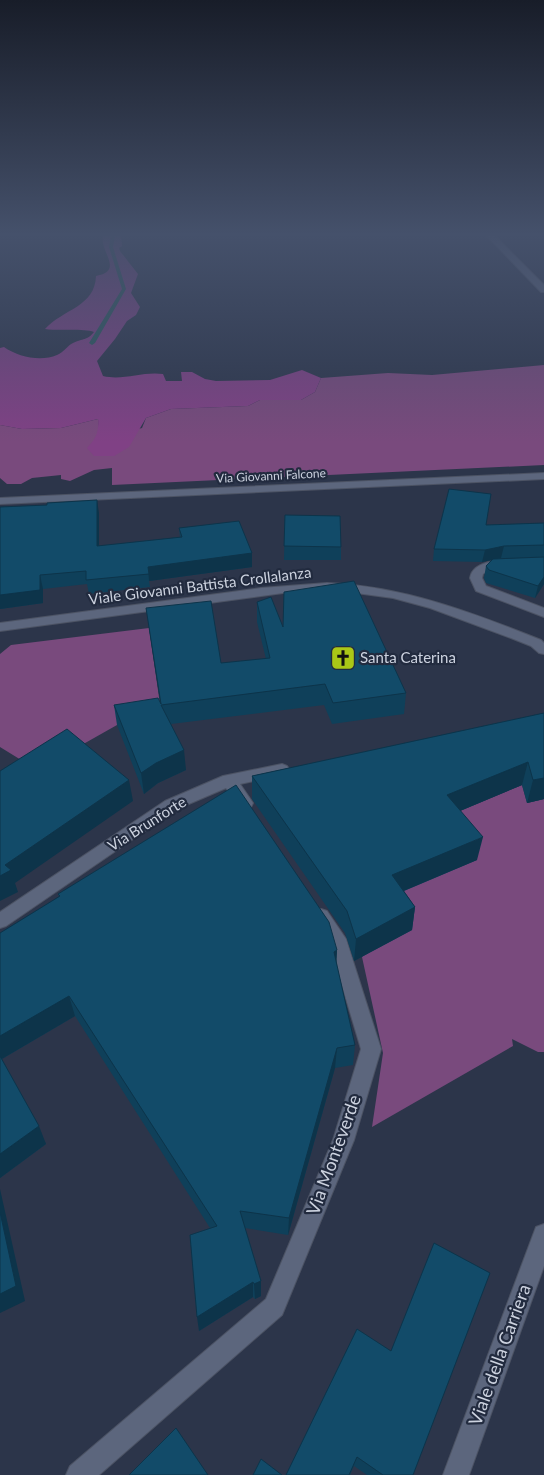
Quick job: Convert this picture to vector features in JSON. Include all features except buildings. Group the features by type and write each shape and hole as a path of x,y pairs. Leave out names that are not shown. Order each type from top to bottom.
{"main road":[{"name":"Via Giovanni Falcone","path":"0,501 544,476"},
{"path":"544,563 487,566 477,572 476,578 481,588 544,613"},
{"name":"Viale Giovanni Battista Crollalanza","path":"0,627 76,619 281,590 338,587 372,590 444,607 480,619 541,646"},
{"name":"Via Brunforte","path":"0,921 171,805 229,780 295,767"},
{"path":"229,780 256,819"},
{"name":"Via Monteverde","path":"80,1475 274,1307 343,1140 371,1049 337,939 310,899"},
{"name":"Viale della Carriera","path":"456,1475 544,1236"}],"shaded area":[{"path":"80,305 139,305 140,307 136,315 127,321 97,361 103,376 118,377 156,373 163,374 166,381 182,381 181,372 192,372 205,379 216,381 270,380 302,370 321,378 315,392 301,400 260,400 248,406 171,409 146,418 129,447 114,456 94,456 87,448 93,442 96,435 98,419 61,428 22,429 0,425 0,348 4,347 23,356 37,358 51,357 59,354 71,344 89,337 94,332 45,329 52,322"},
{"path":"544,365 544,465 112,485 112,468 94,470 70,481 61,479 61,475 32,478 21,484 7,484 0,478 0,425 22,429 61,428 98,419 99,431 95,440 142,428 146,418 171,409 248,406 260,400 301,400 315,392 321,378 388,373 432,375"},
{"path":"149,628 162,718 117,725 71,751 26,763 0,747 0,654 11,645"},
{"path":"522,785 527,803 544,799 544,1052 538,1052 512,1039 513,1046 372,1127 383,1053 362,957 443,818"}],"waterway":[{"path":"92,343 115,305"}],"place":[{"name":"Santa Caterina","path":"343,658"}]}
